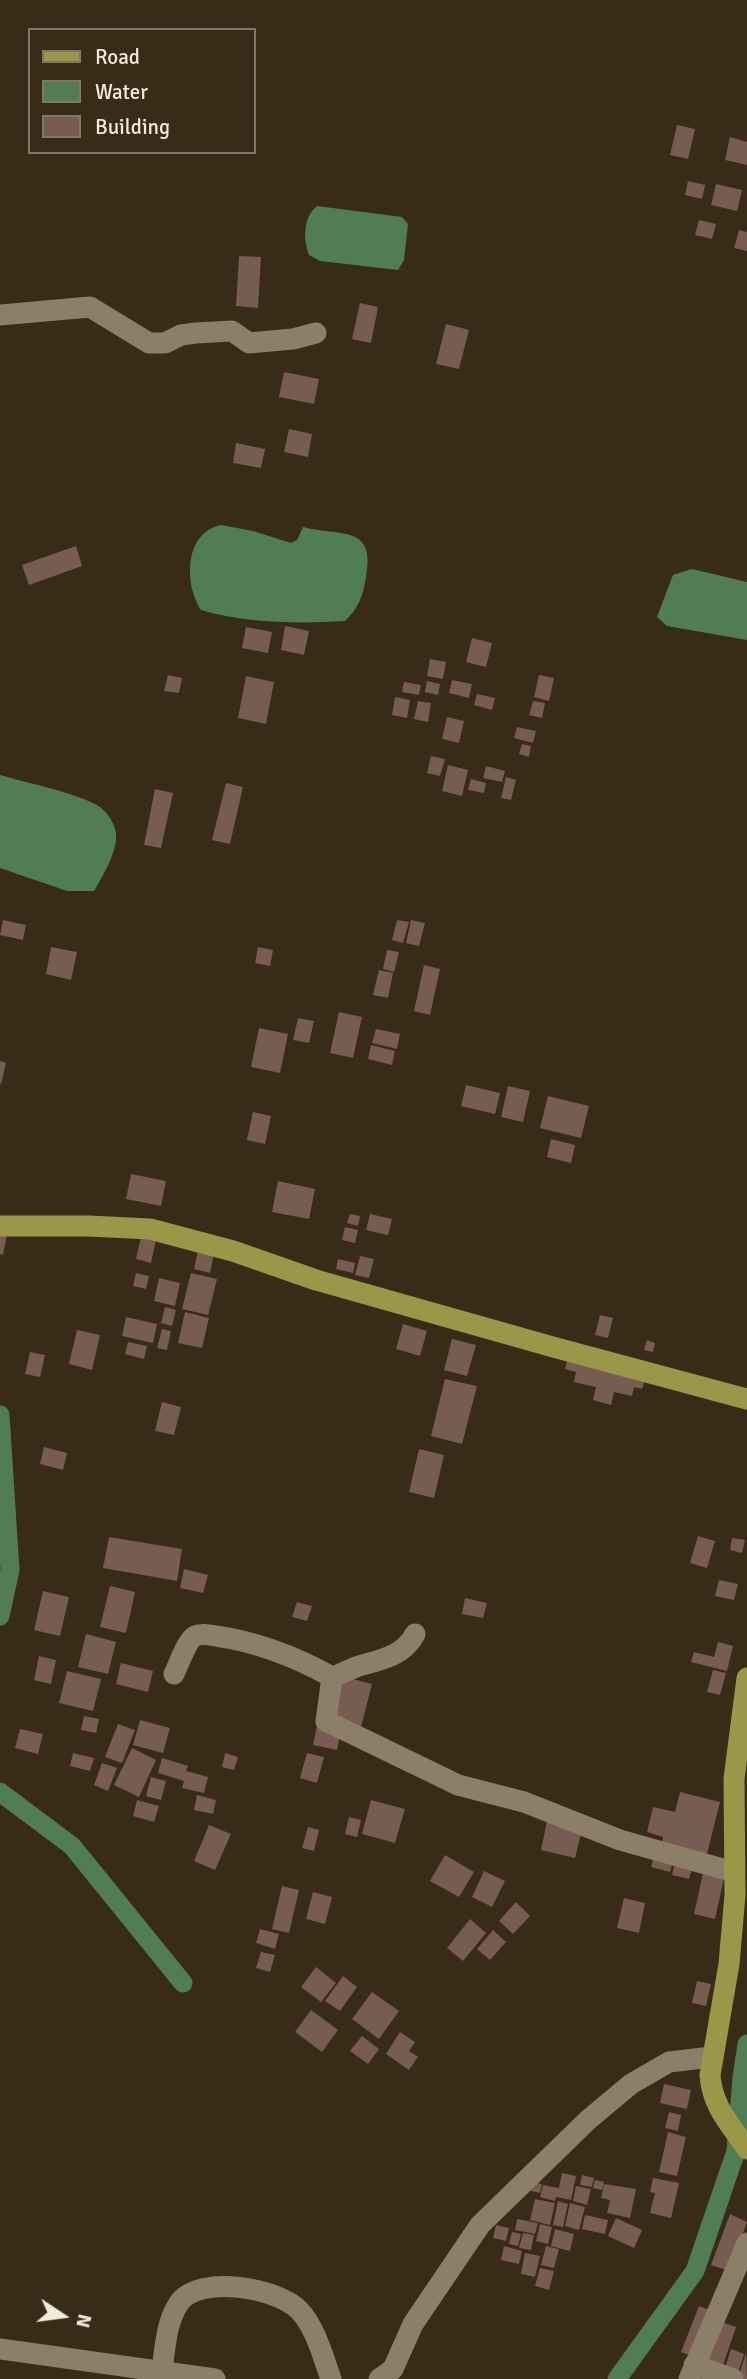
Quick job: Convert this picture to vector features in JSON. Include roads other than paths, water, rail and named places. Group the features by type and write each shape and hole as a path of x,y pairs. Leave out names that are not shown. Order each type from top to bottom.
{"main road":[{"path":"0,1226 150,1229 233,1251 316,1280 747,1399"},
{"path":"747,1678 734,1779 735,1895 729,1964 712,2057 711,2094 747,2149"}],"street":[{"path":"0,315 90,307 149,343 165,343 181,335 196,333 232,331 249,343 293,339 316,333"},
{"path":"174,1674 190,1642 195,1636 204,1634 246,1640 296,1658 332,1677 385,1661 411,1642 415,1634"},
{"path":"332,1677 326,1721 458,1785 524,1801 620,1840 734,1872"},
{"path":"379,2379 393,2369 413,2324 480,2225 588,2120 631,2084 669,2062 712,2057"},
{"path":"733,2379 691,2372 747,2243"},
{"path":"162,2371 170,2324 180,2302 193,2291 210,2288 250,2288 284,2300 298,2309 310,2324 331,2379"},
{"path":"0,2348 215,2379"}],"water":[{"path":"317,206 402,217 408,224 404,260 398,270 320,261 309,255 306,243 307,222"},
{"path":"221,525 253,531 291,543 297,540 303,527 352,536 366,548 368,560 360,601 345,621 272,622 201,610 192,586 191,560 200,538"},
{"path":"692,569 747,582 747,640 667,626 657,617 673,575"},
{"path":"0,775 80,797 107,813 114,826 115,846 111,860 94,891 67,891 0,868"}],"waterway":[{"path":"0,1415 10,1570 0,1616"},
{"path":"0,1792 72,1846 183,1983"},
{"path":"617,2379 695,2271 736,2151 747,2044"}]}
